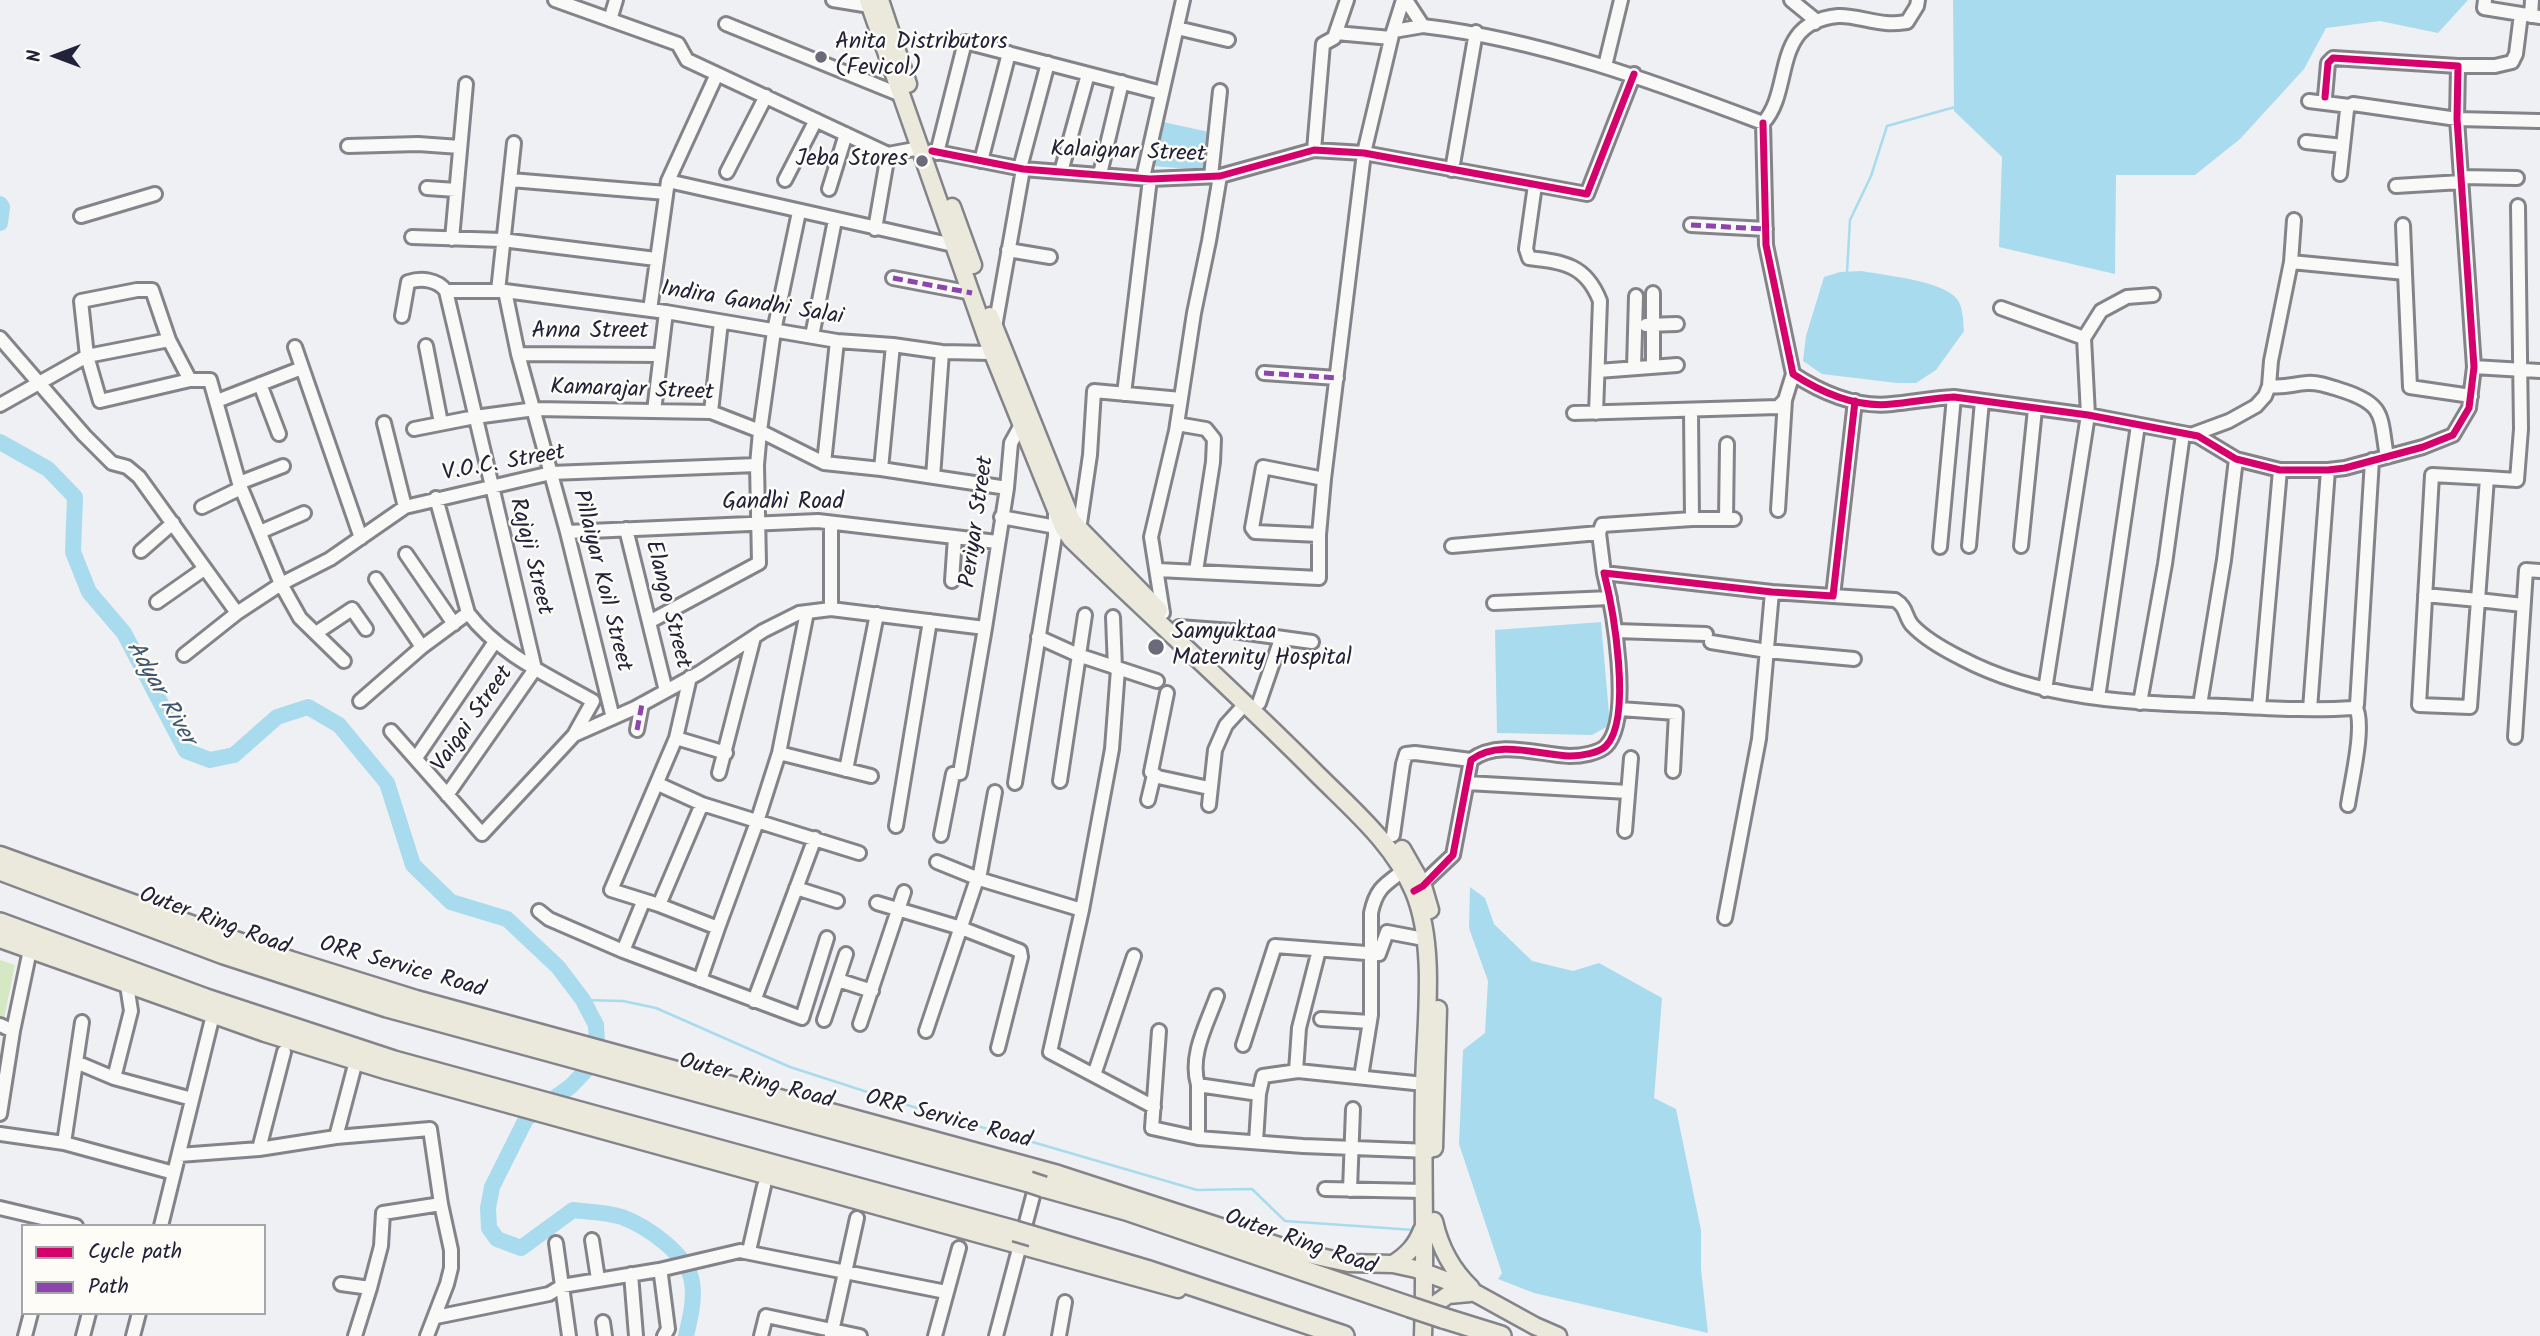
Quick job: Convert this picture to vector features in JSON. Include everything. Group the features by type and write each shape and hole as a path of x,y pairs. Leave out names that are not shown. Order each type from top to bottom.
{"highway":[{"path":"23,863 71,897"},
{"name":"Outer Ring Road","path":"0,870 279,973 387,1007 538,1048 577,1051 1038,1179 1410,1307 1439,1312 1500,1336"},
{"path":"6,927 124,976 371,1054 495,1088 515,1101 566,1108 1157,1273 1343,1336"}],"main road":[{"path":"873,2 901,95 930,151 953,245 1026,422 1079,530 1179,627 1384,842 1418,888 1424,939 1427,1023 1424,1084 1429,1151 1429,1273 1423,1336"},
{"path":"873,2 995,329 998,352"},
{"path":"1026,422 1055,509 1071,539 1163,628 1252,703 1284,725 1392,835 1418,888 1435,938 1438,980 1437,1084 1424,1191 1429,1220 1447,1259 1478,1295"},
{"name":"ORR Service Road","path":"0,855 316,968 577,1051"},
{"path":"0,939 124,976 169,999 288,1047"},
{"path":"169,999 188,1013 239,1033 515,1101 548,1117 859,1203 1022,1237 1287,1323 1314,1336"},
{"name":"ORR Service Road","path":"1038,1179 1112,1190 1298,1252 1348,1263 1393,1264 1429,1273 1558,1336"},
{"path":"1393,1264 1416,1244 1429,1220"},
{"path":"1429,1273 1439,1312"},
{"path":"1433,1336 1440,1300 1456,1293 1478,1295"}],"street":[{"path":"555,0 678,44 687,60 888,154 930,151 965,42 1162,93"},
{"path":"610,20 616,0"},
{"path":"833,0 873,2"},
{"path":"1124,394 1146,178 1183,0"},
{"path":"1314,150 1323,44 1334,38 1347,0"},
{"path":"1605,66 1621,0"},
{"path":"1791,0 1813,18 1815,23"},
{"path":"1778,510 1785,400 1793,373 1766,245 1763,123 1773,113 1789,50 1801,32 1815,23 1839,16 1887,24 1907,22 1918,0"},
{"path":"2485,0 2484,8 2530,16"},
{"path":"2325,97 2328,63 2333,58 2458,66 2495,66 2512,62 2530,16 2532,0"},
{"path":"1408,2 1423,26"},
{"path":"1157,570 1319,578 1319,534 1324,479 1364,153 1392,34 1408,2"},
{"path":"726,24 901,95"},
{"path":"1335,33 1392,34 1423,26 1476,32 1634,75 1763,123"},
{"path":"1177,28 1227,40"},
{"path":"1452,170 1476,32"},
{"path":"981,161 1010,53"},
{"path":"995,329 1022,168 1048,63"},
{"path":"1793,373 1819,391 1855,401 1889,405 1954,397 2088,415 2198,436 2236,459 2280,470 2328,470 2423,447 2453,435 2469,408 2474,367 2457,119 2458,66"},
{"path":"650,310 667,187 718,74"},
{"path":"1061,172 1088,74"},
{"name":"Kalaignar Street","path":"930,151 1022,168 1146,178 1215,176 1314,150 1364,153 1587,194 1634,75"},
{"path":"1100,174 1122,82"},
{"path":"452,239 466,84"},
{"path":"1163,613 1151,537 1177,424 1194,313 1209,241 1220,91"},
{"path":"727,172 766,96"},
{"path":"2309,101 2348,106 2359,104 2457,119 2539,121"},
{"path":"2340,174 2348,106"},
{"path":"785,180 816,120"},
{"path":"829,189 846,134"},
{"path":"2306,142 2343,146"},
{"path":"348,146 418,144 460,148"},
{"name":"Pillaiyar Koil Street","path":"514,144 502,240 502,291 567,532 613,718"},
{"path":"875,229 888,154"},
{"path":"2396,186 2461,179 2517,178"},
{"path":"511,180 667,187 953,245"},
{"path":"1535,185 1525,249 1527,256 1571,265 1594,285 1600,301 1596,413"},
{"path":"427,188 456,190"},
{"path":"81,216 156,194"},
{"path":"2487,478 2470,707 2419,705 2432,475 2487,478 2517,480 2521,429 2518,206"},
{"path":"649,622 756,566 760,558 757,465 774,331 799,212"},
{"path":"812,336 835,220"},
{"path":"2187,434 2228,421 2256,407 2265,397 2291,262 2294,220"},
{"path":"1691,225 1766,229"},
{"path":"2403,225 2410,387 2471,396"},
{"path":"412,237 502,240 656,259"},
{"path":"1008,250 1050,257"},
{"path":"2291,262 2404,273"},
{"path":"893,278 972,293"},
{"name":"Indira Gandhi Salai","path":"402,316 408,282 434,281 446,290 502,291 666,312 837,341 942,352 998,352"},
{"path":"190,380 169,340 152,290 137,290 81,302 87,356 100,401 190,380 210,380 240,486 281,584 300,618 344,661"},
{"name":"Rajaji Street","path":"446,290 535,669"},
{"path":"1653,293 1653,366"},
{"path":"2045,690 2088,415 2084,338 2101,311 2127,297 2153,295"},
{"path":"1634,368 1636,296"},
{"path":"2001,307 2084,338"},
{"path":"654,411 666,312"},
{"path":"711,412 721,322"},
{"path":"1635,326 1677,324"},
{"path":"0,338 112,463 127,467 139,478 237,613"},
{"path":"0,405 87,356 169,340"},
{"path":"824,463 837,341"},
{"path":"881,468 893,345"},
{"path":"426,346 442,423"},
{"path":"295,347 361,538"},
{"path":"933,477 942,352"},
{"name":"Anna Street","path":"518,354 661,355"},
{"path":"1598,371 1677,365"},
{"path":"2474,367 2540,371"},
{"path":"217,401 302,368"},
{"path":"1264,373 1337,378"},
{"path":"2269,386 2289,387 2319,383 2365,398 2376,409 2380,419 2386,457"},
{"path":"260,384 279,434"},
{"path":"1079,530 1090,454 1094,391 1181,399"},
{"path":"1940,547 1954,397"},
{"path":"1574,413 1778,407 1785,400"},
{"path":"1833,596 1855,401"},
{"path":"1969,546 1982,401"},
{"name":"Kamarajar Street","path":"414,429 535,409 711,412 761,431 824,463 881,468 1007,488"},
{"path":"2021,546 2035,409"},
{"path":"1691,411 1692,519"},
{"name":"Periyar Street","path":"941,835 953,774 960,773 1007,488 1011,443 1026,422"},
{"path":"384,423 405,507"},
{"path":"1177,424 1206,429 1214,439 1213,462 1196,571"},
{"path":"2098,698 2138,425"},
{"path":"2140,703 2187,434"},
{"path":"1392,835 1402,764 1406,754 1471,760 1482,752 1509,749 1573,756 1600,751 1608,744 1620,709 1615,631 1599,533 1602,525 1730,519 1727,444"},
{"path":"2200,705 2224,560 2236,459"},
{"path":"2355,706 2372,460"},
{"name":"V.O.C. Street","path":"184,655 237,613 281,584 330,559 405,507 551,473 757,465"},
{"path":"202,507 283,466"},
{"path":"1319,534 1255,532 1252,528 1263,467 1324,479"},
{"path":"2259,708 2280,470"},
{"path":"2310,709 2328,470"},
{"path":"391,731 482,834 574,735 593,701 495,643 468,613 436,498"},
{"path":"1015,783 1056,527 1055,509"},
{"path":"260,532 304,513"},
{"path":"1002,517 1056,527"},
{"path":"141,551 173,523"},
{"name":"Gandhi Road","path":"567,532 757,523 831,523 997,542"},
{"path":"831,523 831,609"},
{"name":"Elango Street","path":"626,529 666,691"},
{"path":"1452,547 1599,533"},
{"path":"952,581 955,537"},
{"path":"406,554 454,624"},
{"path":"157,602 204,569"},
{"path":"2515,737 2526,570 2540,571"},
{"path":"1604,572 1772,592 1895,600 1902,604 1910,624 1958,657 1983,669 2045,690 2140,703 2310,709 2355,706"},
{"path":"376,579 422,647"},
{"path":"1725,918 1759,739 1772,592"},
{"path":"2425,595 2523,605"},
{"path":"1493,603 1610,598"},
{"path":"316,633 352,609 366,629"},
{"path":"574,735 604,724 666,691 799,613 831,609 985,628"},
{"path":"700,980 779,753 807,612"},
{"path":"360,701 422,647 468,613"},
{"path":"846,770 877,614"},
{"path":"1060,781 1085,615"},
{"path":"1113,617 1117,669 1112,748 1082,910 1050,1052 1154,1107"},
{"path":"897,826 930,621"},
{"path":"1179,627 1312,642"},
{"path":"1615,631 1708,638 1767,651 1854,659"},
{"path":"719,774 754,637"},
{"path":"1038,637 1077,655 1157,681"},
{"path":"1209,805 1215,750 1226,725 1252,703 1280,639"},
{"path":"416,758 495,643"},
{"name":"Vaigai Street","path":"447,795 535,669"},
{"path":"690,677 676,738 611,890 718,928"},
{"path":"1148,800 1153,775 1152,762 1167,693"},
{"path":"637,730 642,704"},
{"path":"2347,805 2358,731 2358,711 2355,706"},
{"path":"1620,709 1676,713 1673,771"},
{"path":"676,738 726,752"},
{"path":"779,753 871,776"},
{"path":"1625,831 1631,758"},
{"path":"1418,888 1453,855 1471,760"},
{"path":"1153,775 1209,788"},
{"path":"658,783 702,804 859,853"},
{"path":"1467,783 1628,792"},
{"path":"926,1031 979,879 995,792"},
{"path":"659,905 702,804"},
{"path":"754,1001 815,838"},
{"path":"937,862 979,879 1082,910"},
{"path":"1361,1077 1370,1022 1371,913 1375,897 1383,886 1403,871"},
{"path":"796,888 838,901"},
{"path":"860,1024 904,892"},
{"path":"623,951 643,902"},
{"path":"877,902 961,928 1020,951 1021,957 998,1048"},
{"path":"539,911 549,919 623,951 802,1018 827,938"},
{"path":"1243,1045 1275,946 1379,954 1387,932 1424,939"},
{"path":"0,1114 5,1054 13,1031 30,950"},
{"path":"1296,1071 1299,1028 1319,950"},
{"path":"824,1020 846,954"},
{"path":"1094,1075 1134,956"},
{"path":"114,1078 131,1011 124,976"},
{"path":"838,980 872,991"},
{"path":"1198,1138 1195,1059 1217,996"},
{"path":"1321,1019 1370,1022"},
{"path":"64,1143 82,1021"},
{"path":"161,1224 212,1023"},
{"path":"0,1025 13,1031"},
{"path":"1159,1031 1152,1128 1198,1138 1429,1151"},
{"path":"259,1149 288,1047"},
{"path":"336,1137 356,1061"},
{"path":"76,1062 114,1078 192,1099"},
{"path":"1256,1142 1263,1076 1296,1071 1424,1084"},
{"path":"1198,1085 1259,1094"},
{"path":"1350,1190 1353,1108"},
{"path":"179,1156 430,1129 451,1250 451,1268 436,1317 427,1336"},
{"path":"0,1134 64,1143 174,1172"},
{"path":"996,1336 1038,1179"},
{"path":"750,1251 765,1186"},
{"path":"1325,1189 1424,1191"},
{"path":"355,1336 379,1260 383,1213 441,1204"},
{"path":"0,1208 53,1223"},
{"path":"832,1333 857,1218"},
{"path":"592,1240 598,1279"},
{"path":"556,1243 569,1336"},
{"path":"935,1336 960,1248"},
{"path":"436,1317 549,1294 562,1286 631,1274 663,1272 702,1259 750,1251 946,1292"},
{"path":"663,1272 668,1329 664,1336"},
{"path":"631,1274 636,1336"},
{"path":"341,1284 370,1288"},
{"path":"1059,1336 1065,1303"},
{"path":"25,1336 30,1315"},
{"path":"83,1336 88,1315"},
{"path":"133,1336 138,1315"},
{"path":"761,1336 766,1316 832,1333 860,1336"},
{"path":"603,1322 605,1336"}],"green space":[{"path":"0,960 15,965 0,1038"}],"water":[{"path":"1953,0 2468,0 2438,33 2380,21 2326,28 2304,69 2240,139 2195,175 2116,175 2115,274 1999,247 2002,157 1954,111"},
{"path":"1163,122 1209,132 1203,170 1152,166"},
{"path":"1862,271 1939,287 1959,302 1964,331 1936,370 1916,383 1822,374 1803,361 1806,336 1824,277 1840,272"},
{"path":"1601,622 1610,725 1592,735 1497,733 1495,630"},
{"path":"1470,887 1485,898 1494,924 1532,961 1573,971 1599,963 1662,998 1654,1098 1676,1109 1701,1230 1701,1269 1708,1333 1534,1293 1498,1279 1502,1273 1459,1144 1463,1050 1485,1033 1488,981 1469,928"}],"waterway":[{"path":"1847,272 1850,220 1871,176 1887,126 1955,107"},
{"name":"Adyar River","path":"0,204 0,223"},
{"name":"Adyar River","path":"0,442 48,469 75,497 73,552 89,592 124,633 186,751 210,760 234,755 277,717 308,707 339,725 387,783 413,865 451,902 507,919 558,967 583,1000 596,1025 595,1057 571,1086 526,1119 492,1187 488,1208 489,1228 497,1239 521,1248 573,1210 616,1215 632,1221 665,1242 683,1261 689,1272 693,1295 686,1336"},
{"path":"583,1000 623,1001 656,1008 790,1067 926,1111 1197,1190 1252,1189 1285,1221 1414,1230"}],"marked path":[{"path":"1691,225 1766,229"},
{"path":"893,278 972,293"},
{"path":"1264,373 1337,378"},
{"path":"637,730 642,704"}],"cycle path":[{"path":"1763,123 1766,245 1793,374 1804,381 1840,398 1865,404 1892,404 1954,397 2088,415 2198,436 2236,459 2280,470 2328,470 2423,447 2453,435 2469,408 2474,367 2457,119 2458,66 2333,58 2328,63 2325,97"},
{"path":"932,151 1023,169 1150,179 1220,176 1314,150 1364,153 1587,194 1634,74"},
{"path":"1414,891 1423,886 1453,855 1471,760 1494,750 1574,756 1594,752 1606,746 1614,732 1620,688 1616,636 1604,573 1772,592 1833,596 1855,401"}],"place":[{"name":"Anita Distributors (Fevicol)","path":"821,57"},
{"name":"Jeba Stores","path":"922,161"},
{"name":"Samyuktaa Maternity Hospital","path":"1156,647"}]}
